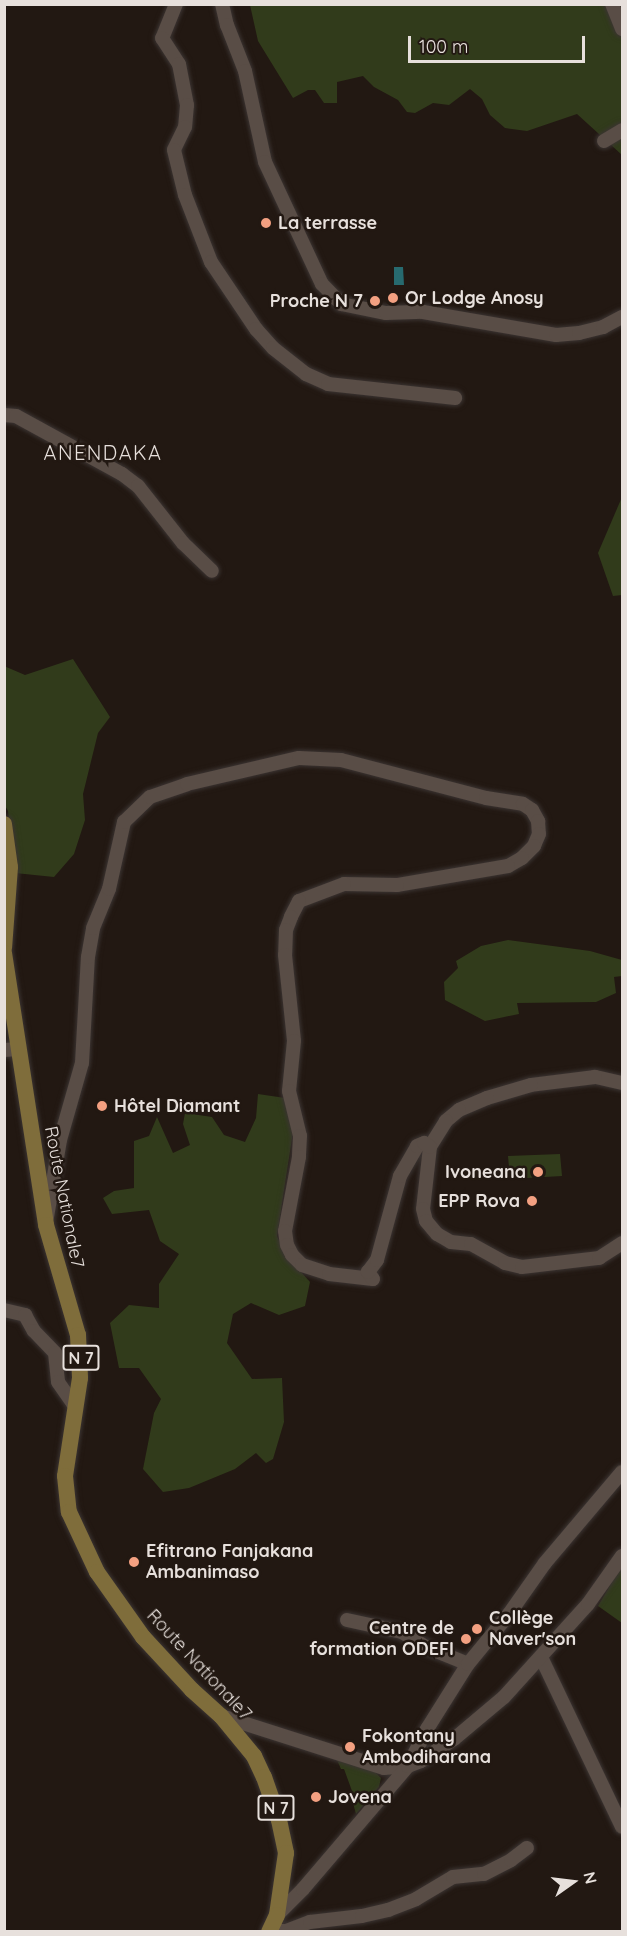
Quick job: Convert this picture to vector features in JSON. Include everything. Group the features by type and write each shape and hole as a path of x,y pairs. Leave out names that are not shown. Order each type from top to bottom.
{"main road":[{"path":"4,824 10,867 4,948"},
{"name":"Route Nationale7","path":"4,952 11,1049 46,1225 78,1335 81,1363 65,1476 69,1512 96,1572 143,1637 192,1690 221,1716 254,1756 279,1820 286,1853 276,1915"},
{"name":"N 7","path":"269,1931 276,1915"}],"street":[{"path":"176,4 162,38 179,64 187,105 185,127 174,150 185,195 211,262 256,329 273,348 306,374 328,384 455,398"},
{"path":"222,4 227,25 245,71 265,162 321,284 341,304 386,313 423,312 556,335 579,333 603,327 622,317"},
{"path":"612,4 622,29"},
{"path":"604,141 622,130"},
{"path":"4,406 10,415 122,474 138,486 183,543 212,571"},
{"path":"46,1225 60,1140 82,1063 88,957 93,928 109,889 124,822 150,797 238,771 299,758 341,760 486,798 523,804 532,810 538,821 539,834 534,846 522,858 508,866 397,885 344,884 299,902 286,930 286,984 294,1041 288,1091 300,1136 299,1157 285,1231 292,1255 302,1265 328,1275 373,1280 368,1272 377,1260 400,1176 417,1146 424,1143 430,1146"},
{"path":"622,1083 596,1077 531,1085 486,1098 459,1110 446,1121 430,1146 423,1209 426,1221 437,1234 451,1242 471,1244 505,1263 522,1267 599,1258 622,1243"},
{"path":"4,1310 25,1315 34,1331 55,1353 58,1382 74,1405"},
{"path":"276,1915 303,1889 408,1766 426,1729 468,1664 509,1614 545,1563 622,1472"},
{"path":"221,1716 384,1768 408,1766 421,1761 480,1719 541,1657 610,1577 622,1556"},
{"path":"347,1620 402,1632 426,1647 468,1664"},
{"path":"541,1657 622,1827"},
{"path":"269,1931 286,1931 310,1922 362,1916 388,1910 416,1899 453,1877 484,1874 511,1860 527,1848"}],"green space":[{"path":"250,5 622,5 622,155 577,114 527,131 505,128 490,115 482,99 470,89 449,105 433,103 415,113 407,112 398,100 374,87 363,76 337,82 337,103 324,103 315,90 308,90 293,98 258,41"},
{"path":"622,497 622,595 613,596 598,553"},
{"path":"73,659 110,717 98,733 83,794 85,820 74,854 54,877 15,873 8,811 4,804 4,666 25,675"},
{"path":"508,940 590,951 622,960 622,976 614,977 616,993 596,1002 517,1003 519,1014 485,1021 445,1000 444,982 458,968 456,961 481,946"},
{"path":"258,1094 285,1098 293,1132 277,1236 285,1254 310,1282 305,1306 279,1315 251,1303 233,1314 227,1343 252,1379 282,1378 284,1422 273,1459 266,1463 256,1453 235,1469 189,1488 163,1492 143,1469 154,1413 161,1399 139,1368 119,1368 110,1323 129,1305 159,1308 159,1284 179,1254 160,1241 149,1210 112,1214 103,1198 114,1191 134,1188 134,1141 149,1136 157,1117 173,1153 190,1145 183,1124 185,1113 212,1117 224,1135 245,1142 256,1118"},
{"path":"560,1154 562,1176 510,1179 508,1156"},
{"path":"622,1565 622,1623 598,1606"},
{"path":"337,1760 374,1771 381,1778 379,1787 356,1814 353,1803 356,1802 344,1769 341,1769"}],"water":[{"path":"394,267 403,267 404,285 394,285"}],"place":[{"name":"La terrasse","path":"266,223"},
{"name":"Or Lodge Anosy","path":"393,298"},
{"name":"Proche N 7","path":"375,301"},
{"name":"Hôtel Diamant","path":"102,1106"},
{"name":"Ivoneana","path":"538,1172"},
{"name":"EPP Rova","path":"532,1201"},
{"name":"Efitrano Fanjakana Ambanimaso","path":"134,1562"},
{"name":"Collège Naver'son","path":"477,1629"},
{"name":"Centre de formation ODEFI","path":"466,1639"},
{"name":"Fokontany Ambodiharana","path":"350,1747"},
{"name":"Jovena","path":"316,1797"}],"district":[{"name":"ANENDAKA","path":"103,452"}]}
